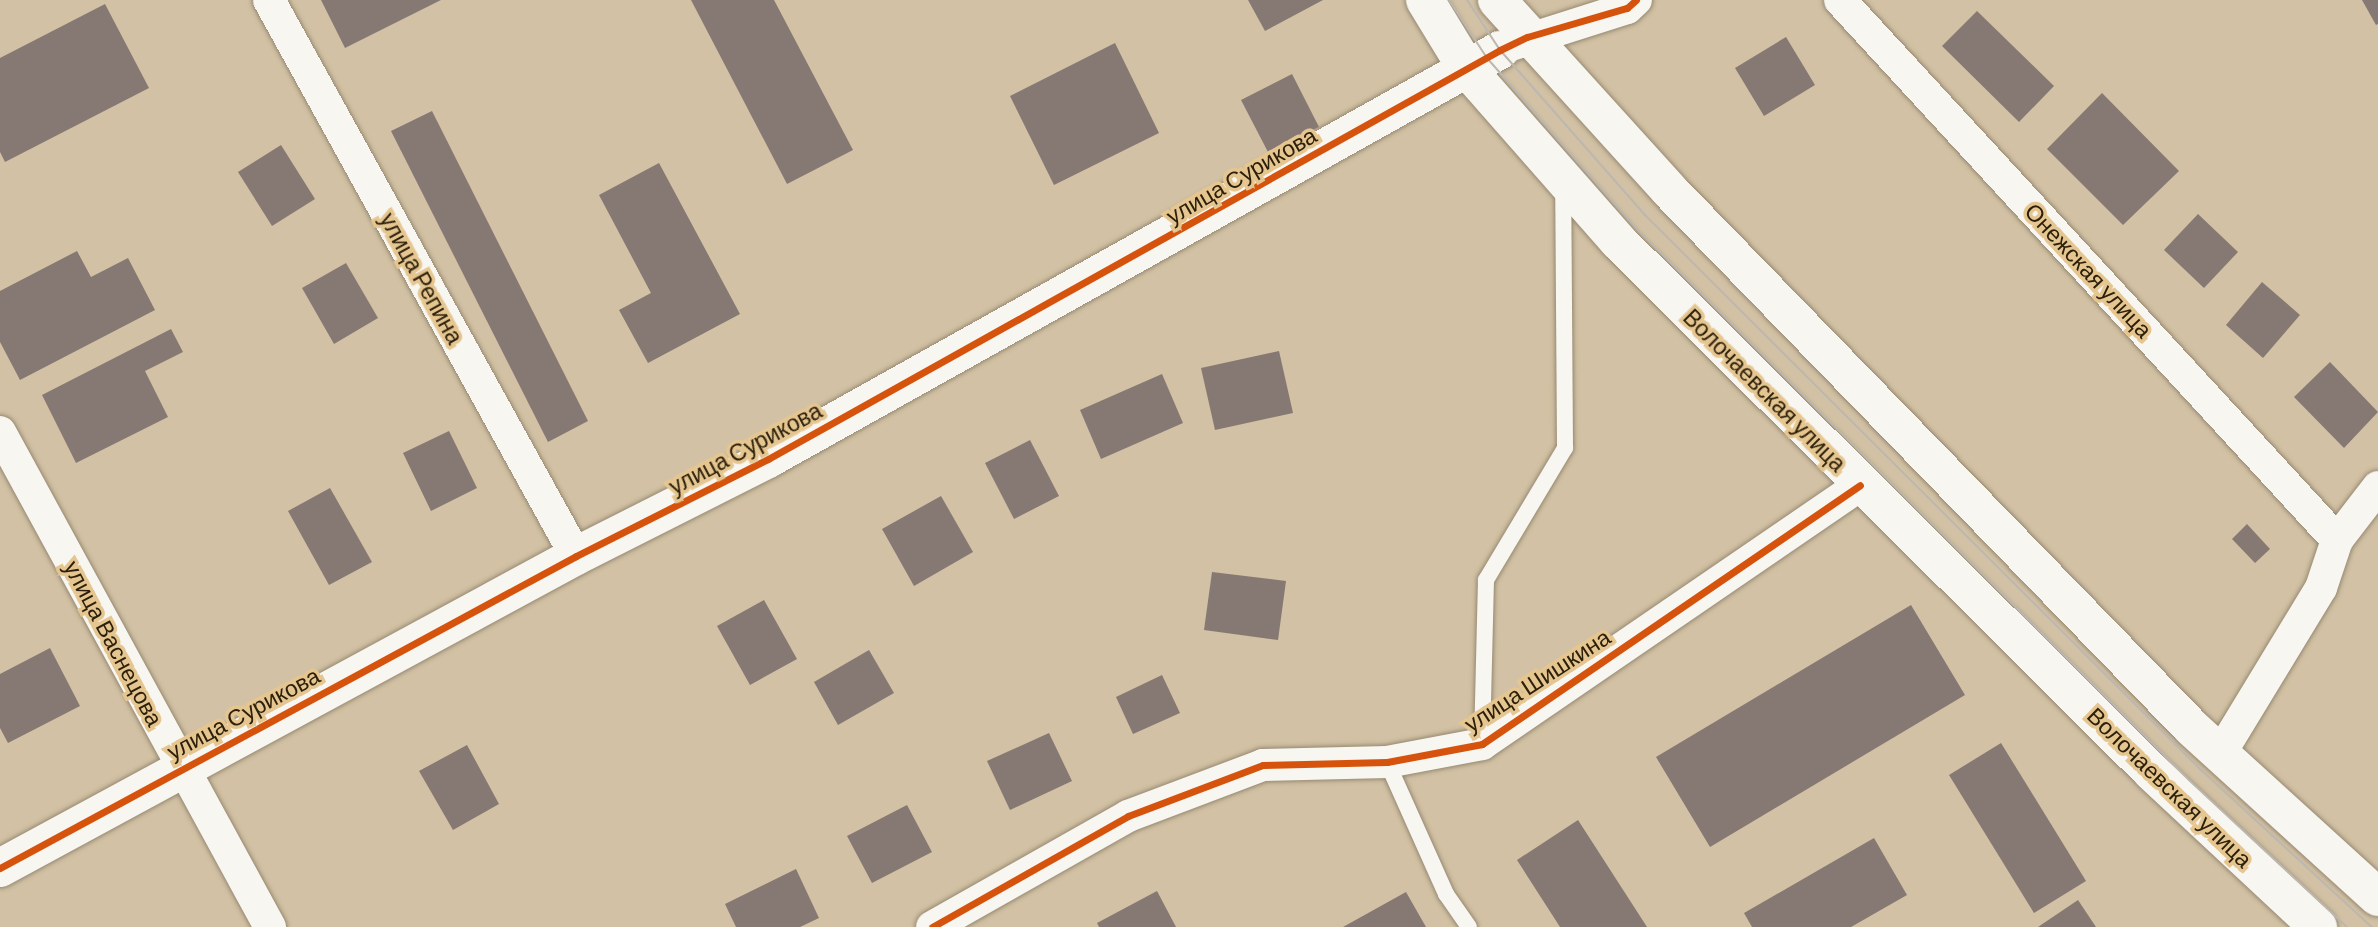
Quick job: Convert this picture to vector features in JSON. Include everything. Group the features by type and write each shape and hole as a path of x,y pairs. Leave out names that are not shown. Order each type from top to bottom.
{"main road":[{"name":"Волочаевская улица","path":"1426,0 1467,69 1618,241 1860,485 2152,772 2318,927"},
{"path":"1497,0 1514,44 1678,200 2220,754 2378,897"},
{"name":"улица Сурикова","path":"0,868 182,767 576,556 768,460 1514,44"}],"street":[{"name":"улица Репина","path":"269,0 576,556"},
{"path":"1514,44 1628,8 1636,0"},
{"name":"Онежская улица","path":"1840,0 2337,540"},
{"name":"улица Васнецова","path":"0,432 270,927"},
{"name":"улица Шишкина","path":"932,927 1128,816 1263,765 1387,762 1482,744 1860,485"},
{"path":"2220,754 2321,588 2337,540 2378,486"}],"lane":[{"path":"1482,744 1486,685 1486,580 1565,448 1563,179"},
{"path":"1387,762 1446,894 1469,927"}],"building":[{"path":"321,0 441,0 345,48"},
{"path":"691,0 774,0 853,150 787,184"},
{"path":"1248,0 1323,0 1265,31"},
{"path":"2362,0 2378,0 2378,24 2376,25"},
{"path":"105,4 149,88 5,162 0,152 0,58"},
{"path":"1977,11 2054,86 2019,122 1942,46"},
{"path":"1786,37 1815,85 1764,116 1735,68"},
{"path":"1115,43 1159,133 1054,185 1010,96"},
{"path":"1292,74 1319,127 1268,152 1241,100"},
{"path":"2102,93 2179,171 2123,225 2047,149"},
{"path":"432,111 588,421 548,442 391,131"},
{"path":"281,145 315,199 272,226 238,172"},
{"path":"659,163 740,314 648,363 619,310 651,293 599,195"},
{"path":"2198,214 2238,252 2204,288 2164,250"},
{"path":"77,251 91,277 128,258 155,310 20,380 0,342 0,291"},
{"path":"346,263 378,318 334,344 302,288"},
{"path":"2262,282 2300,315 2263,358 2226,325"},
{"path":"171,329 183,352 145,371 168,417 76,463 42,395"},
{"path":"1279,351 1293,413 1215,430 1201,368"},
{"path":"2330,362 2378,412 2344,448 2294,397"},
{"path":"1162,374 1183,423 1101,459 1080,410"},
{"path":"449,431 477,488 431,511 403,453"},
{"path":"1030,440 1059,496 1014,519 985,463"},
{"path":"330,488 372,562 329,585 288,511"},
{"path":"941,496 973,552 914,586 882,529"},
{"path":"2247,524 2270,549 2255,563 2232,539"},
{"path":"1212,572 1286,581 1278,640 1204,630"},
{"path":"764,600 797,659 750,685 717,626"},
{"path":"1911,605 1965,695 1710,847 1656,757"},
{"path":"50,648 80,706 8,743 0,728 0,674"},
{"path":"869,650 894,693 838,725 814,682"},
{"path":"1162,675 1180,713 1133,734 1116,697"},
{"path":"1049,733 1072,781 1010,810 987,761"},
{"path":"2001,743 2086,881 2034,913 1949,775"},
{"path":"467,745 499,804 453,830 419,771"},
{"path":"907,805 932,852 872,883 847,836"},
{"path":"1578,820 1647,927 1560,927 1517,860"},
{"path":"1874,838 1907,895 1851,927 1752,927 1744,913"},
{"path":"796,869 819,918 800,927 736,927 725,904"},
{"path":"1157,891 1176,927 1099,927 1097,923"},
{"path":"1406,892 1426,927 1343,927"},
{"path":"2078,900 2096,927 2038,927"}],"tram line":[{"path":"1449,0 1487,58 1637,229 2190,781 2347,927"},
{"path":"1467,0 1500,50 1645,215 2200,769 2372,927"}],"cycle path":[{"path":"0,868 576,556 768,459 1500,50 1527,37 1627,8 1636,0"},
{"path":"932,927 1128,816 1263,765 1387,762 1482,744 1860,485"}]}
